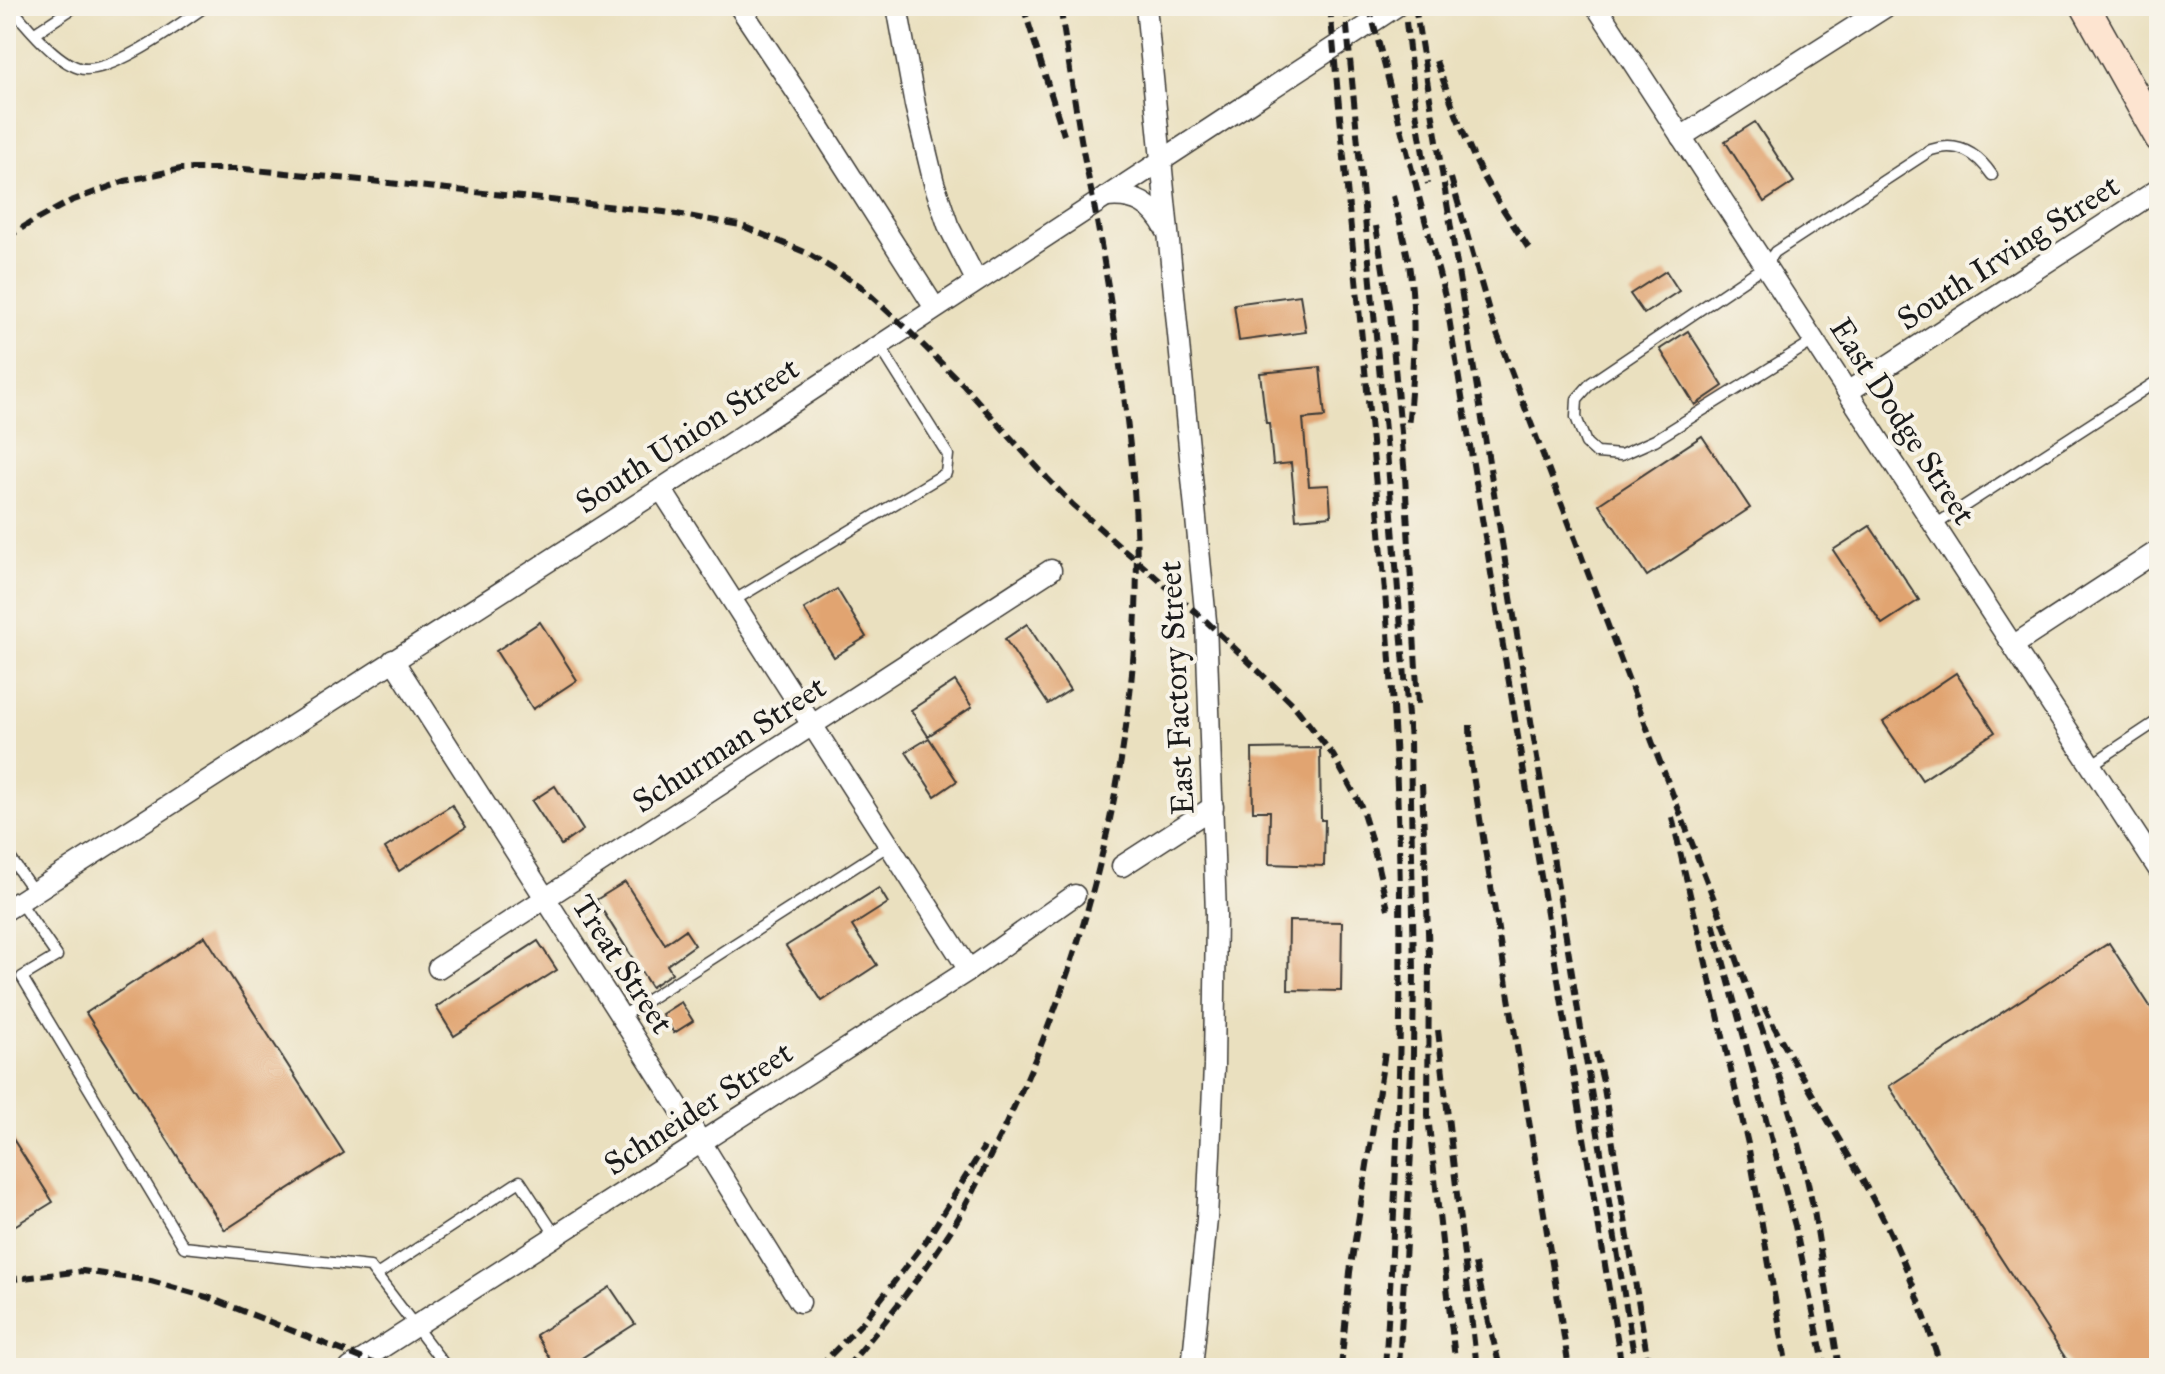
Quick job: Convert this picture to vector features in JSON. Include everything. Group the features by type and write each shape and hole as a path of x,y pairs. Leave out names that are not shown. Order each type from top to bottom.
{"main road":[{"path":"2085,6 2159,138"}],"street":[{"path":"739,6 935,308"},
{"path":"897,6 915,105 934,183 948,225 976,280"},
{"name":"East Factory Street","path":"1146,6 1206,621 1213,807 1216,915 1214,1066 1207,1219 1192,1368"},
{"name":"South Union Street","path":"20,901 661,489 1397,6"},
{"name":"East Dodge Street","path":"1596,6 2159,870"},
{"path":"1681,137 1887,6"},
{"name":"South Irving Street","path":"1849,391 2159,189"},
{"path":"1106,197 1125,196 1143,202 1159,217 1169,237"},
{"path":"661,489 969,970"},
{"path":"2014,645 2159,550"},
{"name":"Schurman Street","path":"438,968 1051,570"},
{"name":"Treat Street","path":"393,660 800,1302"},
{"path":"1122,866 1213,807"},
{"name":"Schneider Street","path":"350,1368 969,970 1075,895"}],"lane":[{"path":"10,6 54,53 77,68 90,69 105,66 141,48 206,6"},
{"path":"35,33 76,6"},
{"path":"1815,340 1655,440 1621,455 1597,453 1586,443 1576,417 1577,399 1591,383 1766,265 1775,252 1931,150 1942,146 1963,148 1984,164 1992,175"},
{"path":"733,601 946,473 948,455 879,345"},
{"path":"1935,525 2159,380"},
{"path":"2091,765 2159,720"},
{"path":"621,1017 889,845"},
{"path":"6,852 20,901 57,956 22,977 184,1247 370,1267 447,1368"},
{"path":"377,1275 520,1181 556,1236"}],"building":[{"path":"1755,122 1794,182 1764,202 1725,141"},
{"path":"1666,271 1679,291 1644,314 1630,294"},
{"path":"1300,295 1306,332 1239,341 1234,304"},
{"path":"1688,331 1723,386 1695,405 1660,349"},
{"path":"1320,367 1325,417 1303,419 1309,486 1329,485 1331,516 1296,519 1291,463 1273,465 1260,373"},
{"path":"1702,436 1750,508 1647,576 1599,504"},
{"path":"1870,526 1919,600 1882,624 1833,550"},
{"path":"837,589 866,637 834,657 804,609"},
{"path":"540,622 577,680 533,709 496,651"},
{"path":"1027,624 1070,690 1048,704 1005,639"},
{"path":"1956,673 1995,732 1922,780 1883,722"},
{"path":"955,681 972,707 928,736 911,710"},
{"path":"929,738 957,781 935,796 906,752"},
{"path":"1320,748 1321,820 1325,820 1324,866 1269,864 1270,811 1253,811 1252,749"},
{"path":"555,786 583,830 561,845 532,801"},
{"path":"452,805 466,827 399,871 385,848"},
{"path":"625,882 665,944 685,930 695,945 667,965 672,973 651,987 596,900"},
{"path":"879,888 888,903 852,926 877,965 822,1001 786,946"},
{"path":"1289,921 1342,922 1341,991 1288,990"},
{"path":"205,936 344,1153 225,1230 86,1013"},
{"path":"538,941 557,970 454,1036 436,1007"},
{"path":"2109,943 2159,1020 2159,1368 2072,1368 1889,1086"},
{"path":"681,1002 693,1021 674,1033 662,1014"},
{"path":"6,1128 53,1202 6,1231"},
{"path":"610,1287 635,1324 566,1368 556,1368 536,1335"}],"railway":[{"path":"1023,6 1064,135"},
{"path":"846,1368 911,1287 955,1224 1037,1055 1068,973 1093,889 1113,803 1127,716 1135,629 1136,542 1131,455 1110,298 1060,6"},
{"path":"1330,6 1374,467 1395,744 1400,900 1399,1056 1385,1368"},
{"path":"1345,6 1387,452 1410,741 1414,972 1412,1134 1399,1368"},
{"path":"1369,6 1446,300 1622,1368"},
{"path":"1415,6 1636,1368"},
{"path":"1406,22 1428,184"},
{"path":"1436,61 1478,166 1531,252"},
{"path":"6,238 71,201 125,181 181,169 244,169 664,212 740,225 807,253 859,285 906,328 1073,505 1206,621 1293,704 1333,755 1361,806 1388,909"},
{"path":"1451,178 1491,318 1730,940 1781,1082 1814,1211 1839,1368"},
{"path":"1393,196 1409,264 1413,305 1413,367 1408,428"},
{"path":"1376,226 1390,313 1405,476 1418,704"},
{"path":"1470,725 1471,763 1569,1368"},
{"path":"1422,784 1429,956 1428,1116 1456,1368"},
{"path":"1672,817 1748,1144 1787,1368"},
{"path":"1713,923 1795,1226 1825,1368"},
{"path":"1764,1007 1884,1220 1916,1293 1941,1368"},
{"path":"1438,1030 1477,1368"},
{"path":"1341,1368 1350,1272 1385,1052"},
{"path":"1596,1052 1649,1368"},
{"path":"818,1368 862,1323 926,1241 984,1147"},
{"path":"1475,1264 1500,1368"},
{"path":"6,1280 83,1271 151,1281 210,1298 386,1368"}]}
